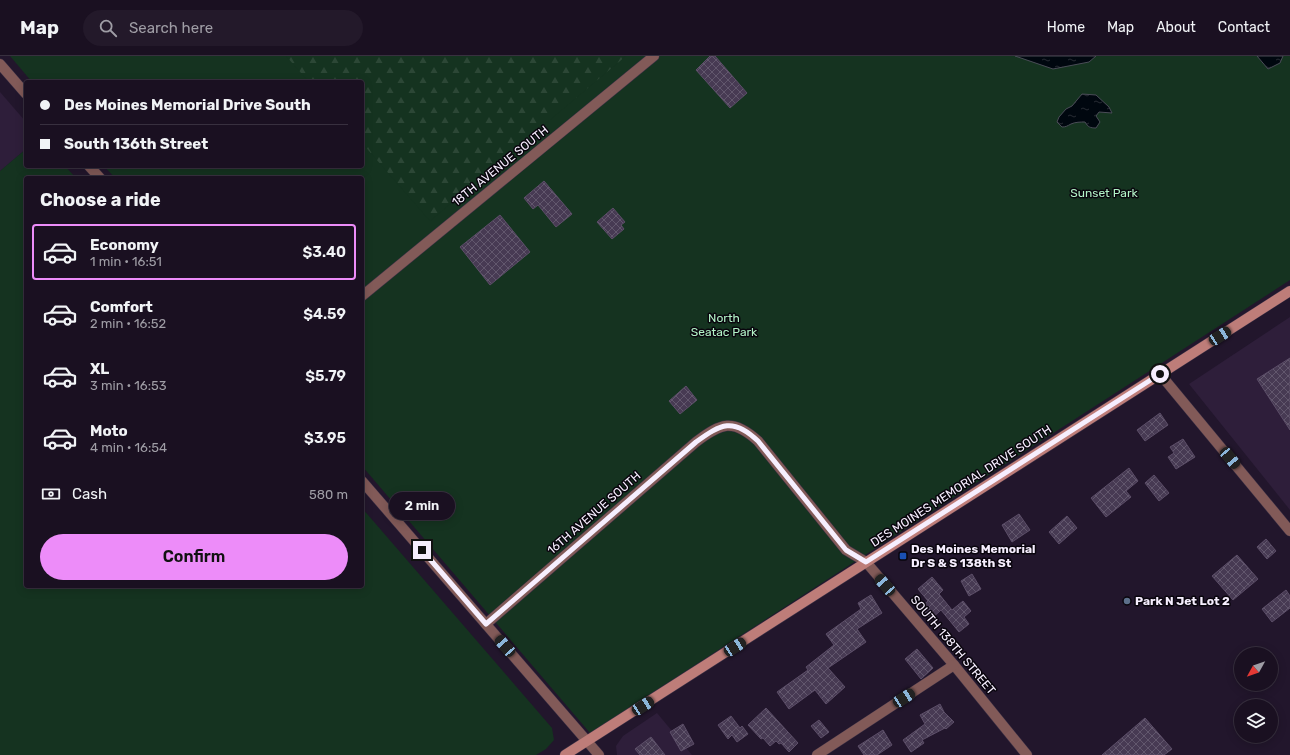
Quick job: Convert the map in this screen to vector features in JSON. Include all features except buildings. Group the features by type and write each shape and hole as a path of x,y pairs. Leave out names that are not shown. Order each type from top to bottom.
{"main road":[{"name":"DES MOINES MEMORIAL DRIVE SOUTH","path":"565,755 1290,291"}],"street":[{"name":"18TH AVENUE SOUTH","path":"364,294 654,56"},
{"path":"0,64 24,92"},
{"path":"91,168 98,176"},
{"path":"1160,374 1290,531"},
{"name":"SOUTH 138TH STREET","path":"722,426 727,425 743,429 758,441 846,550 866,562 954,665 1027,755"},
{"name":"16TH AVENUE SOUTH","path":"486,624 696,442 722,426"},
{"path":"364,483 599,755"},
{"path":"818,755 954,665"}],"shaded area":[{"path":"0,92 24,120 24,151 0,171"},
{"path":"1290,317 1290,510 1189,384"},
{"path":"657,713 692,755 617,755 616,746 623,736"}],"green space":[{"path":"10,56 286,56 307,80 30,80"},
{"path":"84,56 639,56 431,229 364,155 364,80 60,80"},
{"name":"North Seatac Park","path":"626,56 1290,56 1290,280 590,733 364,468 364,176 113,176 106,168 364,168 364,145 430,221"},
{"path":"24,151 24,168 67,168 74,176 24,176 24,588 364,588 364,510 552,728 554,740 546,749 536,755 0,755 0,171"}],"water":[{"path":"1015,56 1096,56 1089,62 1053,69"},
{"path":"1257,56 1283,56 1280,63 1268,69"},
{"path":"1082,94 1096,95 1109,107 1112,113 1099,112 1096,116 1100,122 1096,128 1089,127 1085,122 1078,122 1062,127 1057,122 1059,117 1066,109 1072,106"}],"place":[{"name":"Des Moines Memorial Dr S & S 138th St","path":"903,556"},
{"name":"Park N Jet Lot 2","path":"1127,601"}],"route":[{"path":"422,550 486,624 696,442 707,434 727,425 743,429 758,441 846,550 866,562 1160,374"}],"park label":[{"name":"Sunset Park","path":"1104,193"}]}
